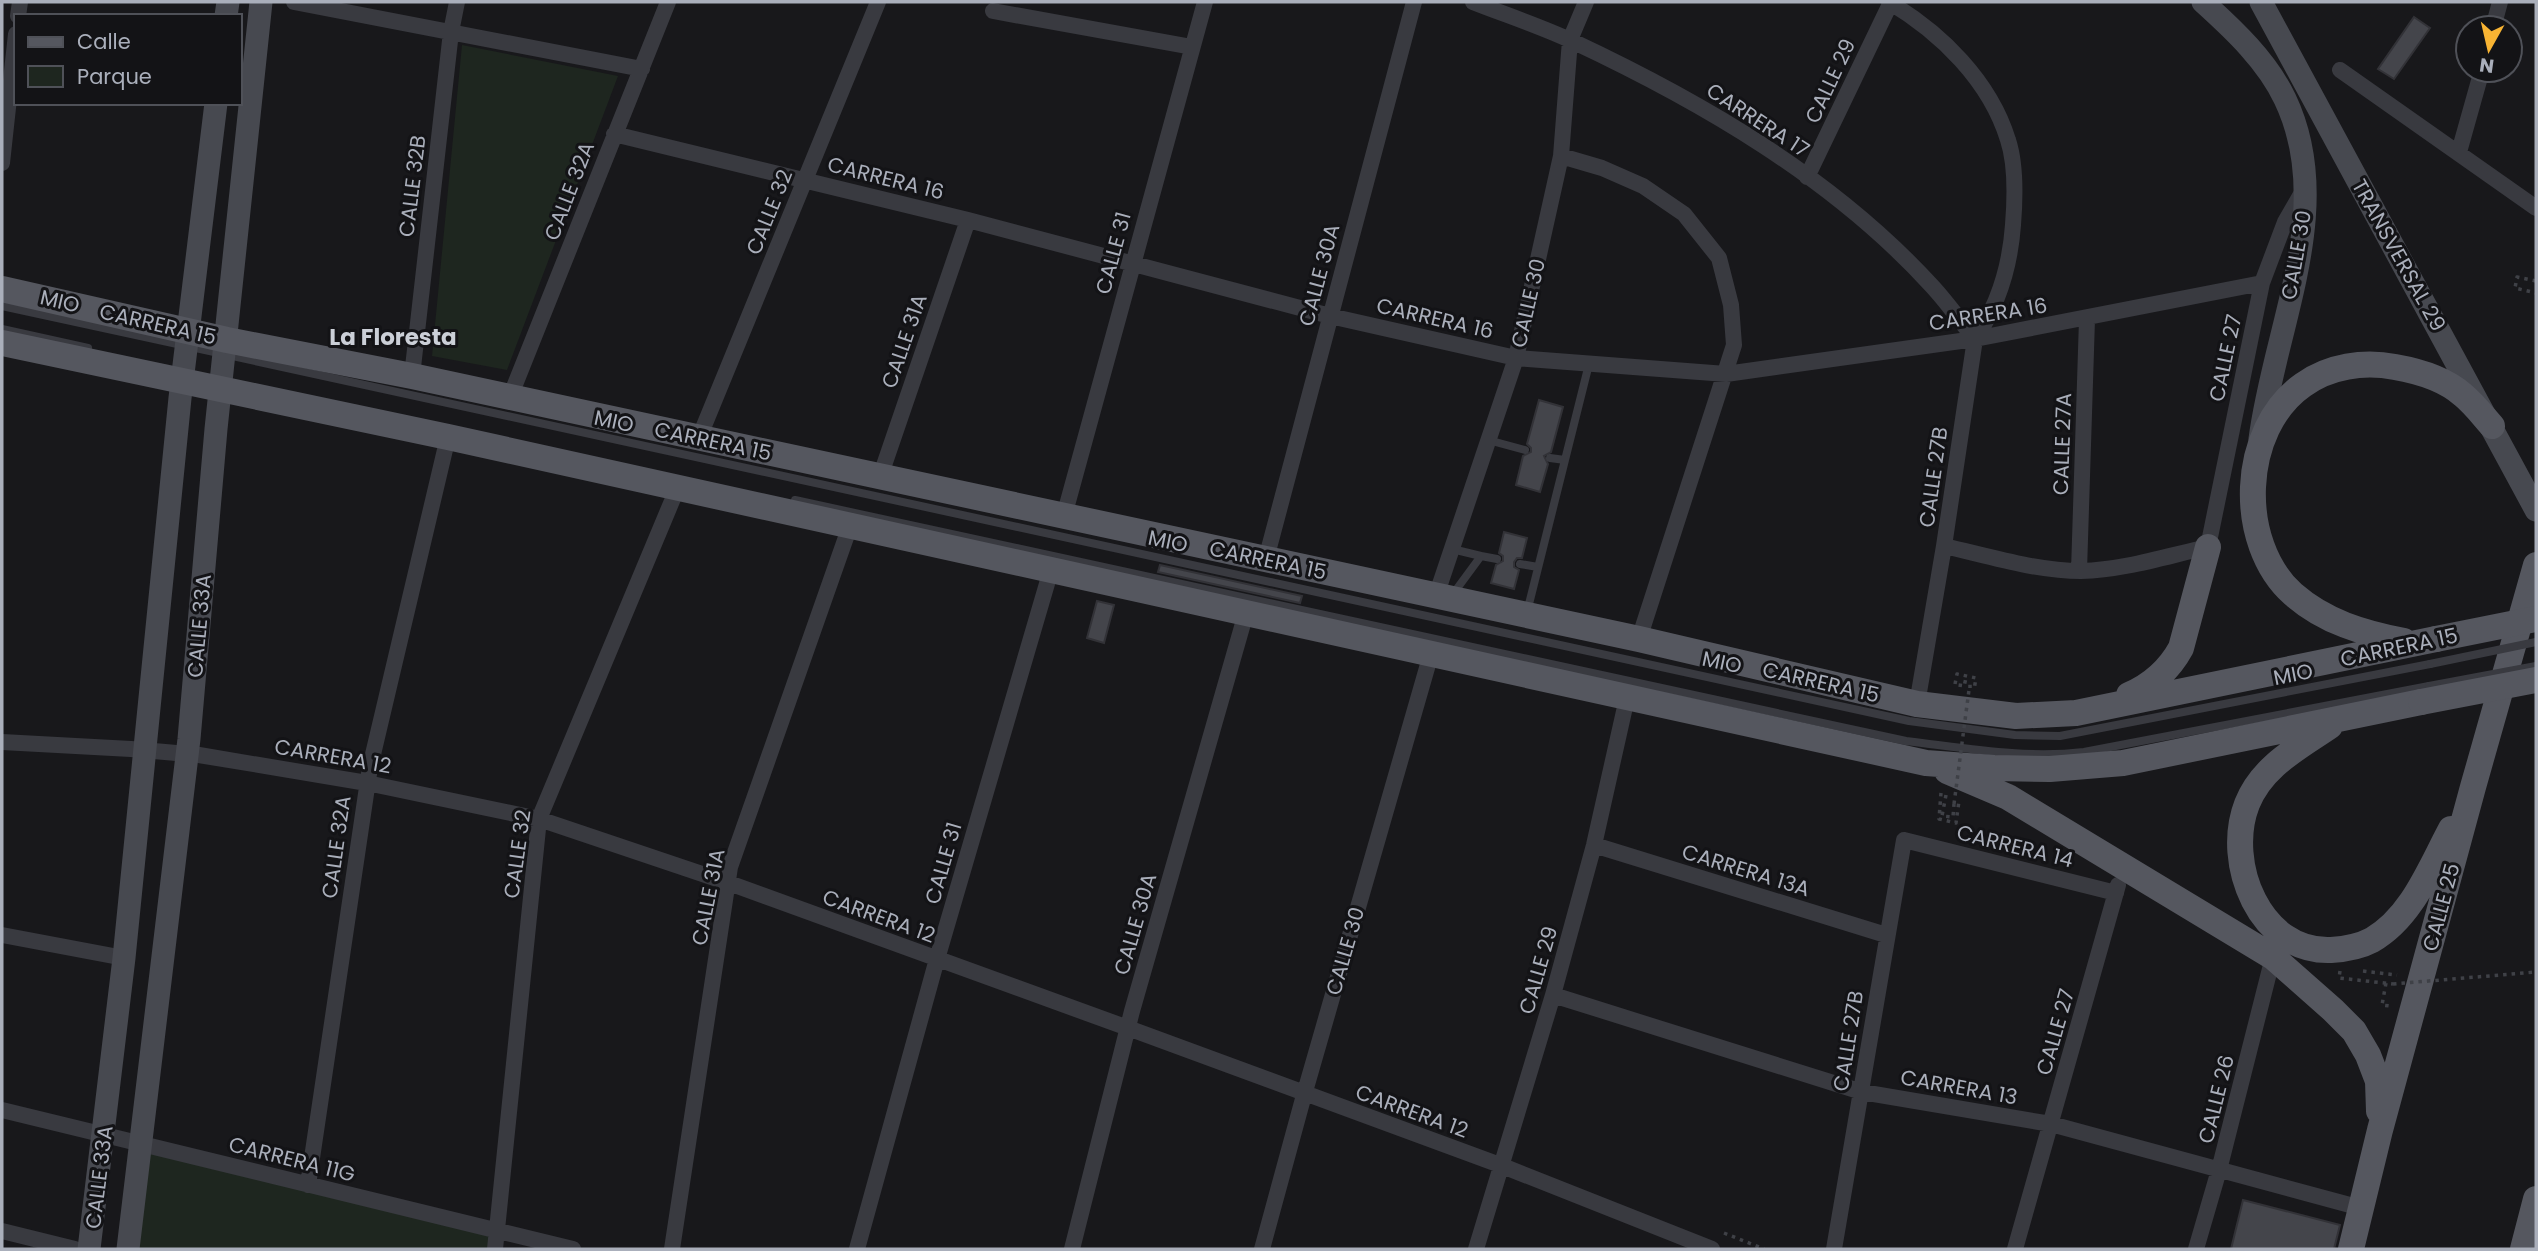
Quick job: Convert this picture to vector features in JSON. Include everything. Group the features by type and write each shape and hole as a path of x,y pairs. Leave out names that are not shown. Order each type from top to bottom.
{"main road":[{"name":"CALLE 33A","path":"128,1249 187,754 261,2"},
{"name":"CALLE 30","path":"2203,2 2229,25 2264,65 2285,98 2302,142 2306,185 2304,228 2265,398 2257,456"},
{"name":"TRANSVERSAL 29","path":"2260,2 2536,510"},
{"name":"CALLE 33A","path":"89,1249 124,958 185,361 216,105"},
{"name":"CARRERA 15","path":"2,289 185,361 223,369 412,376 1639,639 1917,704 2016,716 2056,715 2428,649 2536,619"},
{"name":"CARRERA 15","path":"2,343 185,361 223,369 448,437 1926,763 2050,769 2123,763 2341,718 2425,694 2536,680"},
{"path":"2428,649 2361,632 2306,604 2278,579 2263,550 2254,516 2253,484 2257,456 2276,415 2301,386 2326,372 2355,365 2371,363 2399,367 2440,381 2463,395 2492,426"},
{"path":"2096,709 2150,684 2173,662 2181,648 2208,547"},
{"name":"CALLE 25","path":"2351,1249 2380,1130 2536,565"},
{"path":"2341,718 2274,764 2255,790 2243,817 2239,847 2243,875 2249,890 2263,916 2273,927 2297,943 2325,950 2351,948 2372,940 2393,924 2424,881 2473,787"},
{"path":"1926,763 2008,797 2273,957 2354,1031 2368,1055 2378,1081 2380,1130"},
{"path":"2523,1249 2536,1199"}],"street":[{"path":"294,2 642,69"},
{"name":"CALLE 32B","path":"412,376 451,32 457,2"},
{"name":"CALLE 32A","path":"510,397 668,2"},
{"name":"CALLE 32","path":"699,438 878,2"},
{"name":"CALLE 31","path":"1064,516 1205,2"},
{"name":"CALLE 30A","path":"1266,559 1414,2"},
{"name":"CARRERA 17","path":"1474,2 1570,40 1692,102 1747,136 1807,177 1865,222 1931,285 1975,339"},
{"name":"CALLE 30","path":"1443,597 1452,549 1516,358 1562,156 1570,40 1586,2"},
{"path":"1890,2 1927,28 1951,50 1984,89 2008,141 2015,198 2011,256 1992,315 1975,339"},
{"name":"CALLE 29","path":"1807,177 1890,2"},
{"path":"993,11 1192,47"},
{"path":"2,163 5,101 14,46"},
{"path":"2340,70 2536,208"},
{"path":"2459,152 2478,84"},
{"name":"CARRERA 16","path":"614,134 968,219 1330,317 1516,358 1726,374 1975,339 2262,283"},
{"path":"1562,156 1602,168 1643,186 1684,214 1719,258 1731,305 1734,345 1639,639"},
{"name":"CALLE 27","path":"2208,547 2262,283 2285,222 2306,185"},
{"name":"CALLE 31A","path":"880,477 968,219"},
{"name":"CALLE 27A","path":"2079,571 2087,318"},
{"name":"CALLE 27B","path":"1917,704 1975,339"},
{"name":"CALLE 32A","path":"308,1185 367,783 448,437"},
{"name":"CALLE 32","path":"495,1249 539,819 677,489"},
{"name":"CALLE 31A","path":"672,1249 730,867 850,526"},
{"path":"1944,546 2043,567 2079,571 2111,568 2208,547"},
{"name":"CALLE 31","path":"857,1249 937,959 1051,570"},
{"name":"CALLE 30A","path":"1072,1249 1128,1028 1246,613"},
{"name":"CALLE 30","path":"1262,1249 1431,654"},
{"name":"CALLE 29","path":"1476,1249 1553,995 1594,845 1627,698"},
{"name":"CARRERA 12","path":"2,742 187,754 367,783 539,819 729,883 1128,1028 1500,1165 1675,1242 1712,1249"},
{"name":"CALLE 27B","path":"1834,1249 1904,840"},
{"name":"CARRERA 14","path":"1904,840 2116,893"},
{"name":"CARRERA 13A","path":"1594,845 1886,935"},
{"name":"CALLE 27","path":"2015,1249 2123,866"},
{"path":"2,935 124,958"},
{"name":"CALLE 26","path":"2196,1249 2273,957"},
{"name":"CARRERA 13","path":"1553,995 1862,1092 2051,1124 2361,1208"},
{"name":"CARRERA 11G","path":"2,1110 573,1249"},
{"path":"2,1231 75,1249"}],"lane":[{"name":"MIO","path":"2,306 185,361"},
{"name":"MIO","path":"2,329 92,349"},
{"path":"1526,615 1589,364"},
{"name":"MIO","path":"223,369 1909,721 2015,736 2060,736 2428,649 2536,642"},
{"path":"1488,440 1525,450"},
{"path":"1550,458 1565,460"},
{"name":"MIO","path":"781,497 1906,741 2014,754 2037,756 2084,752 2425,694 2536,666"},
{"path":"1452,549 1497,559"},
{"path":"1443,597 1482,556"},
{"path":"1520,564 1538,567"}],"path":[{"path":"2536,281 2517,277 2515,288 2536,293"},
{"path":"1941,793 1939,820 1956,823 1960,798 1945,794 1942,816 1952,817 1954,804 1969,690"},
{"path":"2340,968 2339,978 2393,984 2536,972"},
{"path":"2352,970 2400,975"},
{"path":"2386,983 2382,1005 2391,1006"}],"green space":[{"path":"462,45 618,76 507,370 432,356"},
{"path":"142,1144 497,1232 495,1249 128,1249"}],"building":[{"path":"2414,17 2430,28 2394,79 2378,69"},
{"path":"1539,400 1563,407 1551,452 1544,456 1548,464 1540,492 1516,485 1523,456 1531,452 1527,444"},
{"path":"1504,532 1527,538 1522,558 1517,558 1514,562 1514,567 1519,570 1514,589 1491,583 1496,565 1503,561 1503,556 1499,553"},
{"path":"1160,565 1302,596 1300,603 1158,572"},
{"path":"1097,601 1114,605 1104,643 1087,638"},
{"path":"2243,1200 2340,1225 2334,1249 2231,1249"}],"district":[{"name":"La Floresta","path":"393,337"}]}
